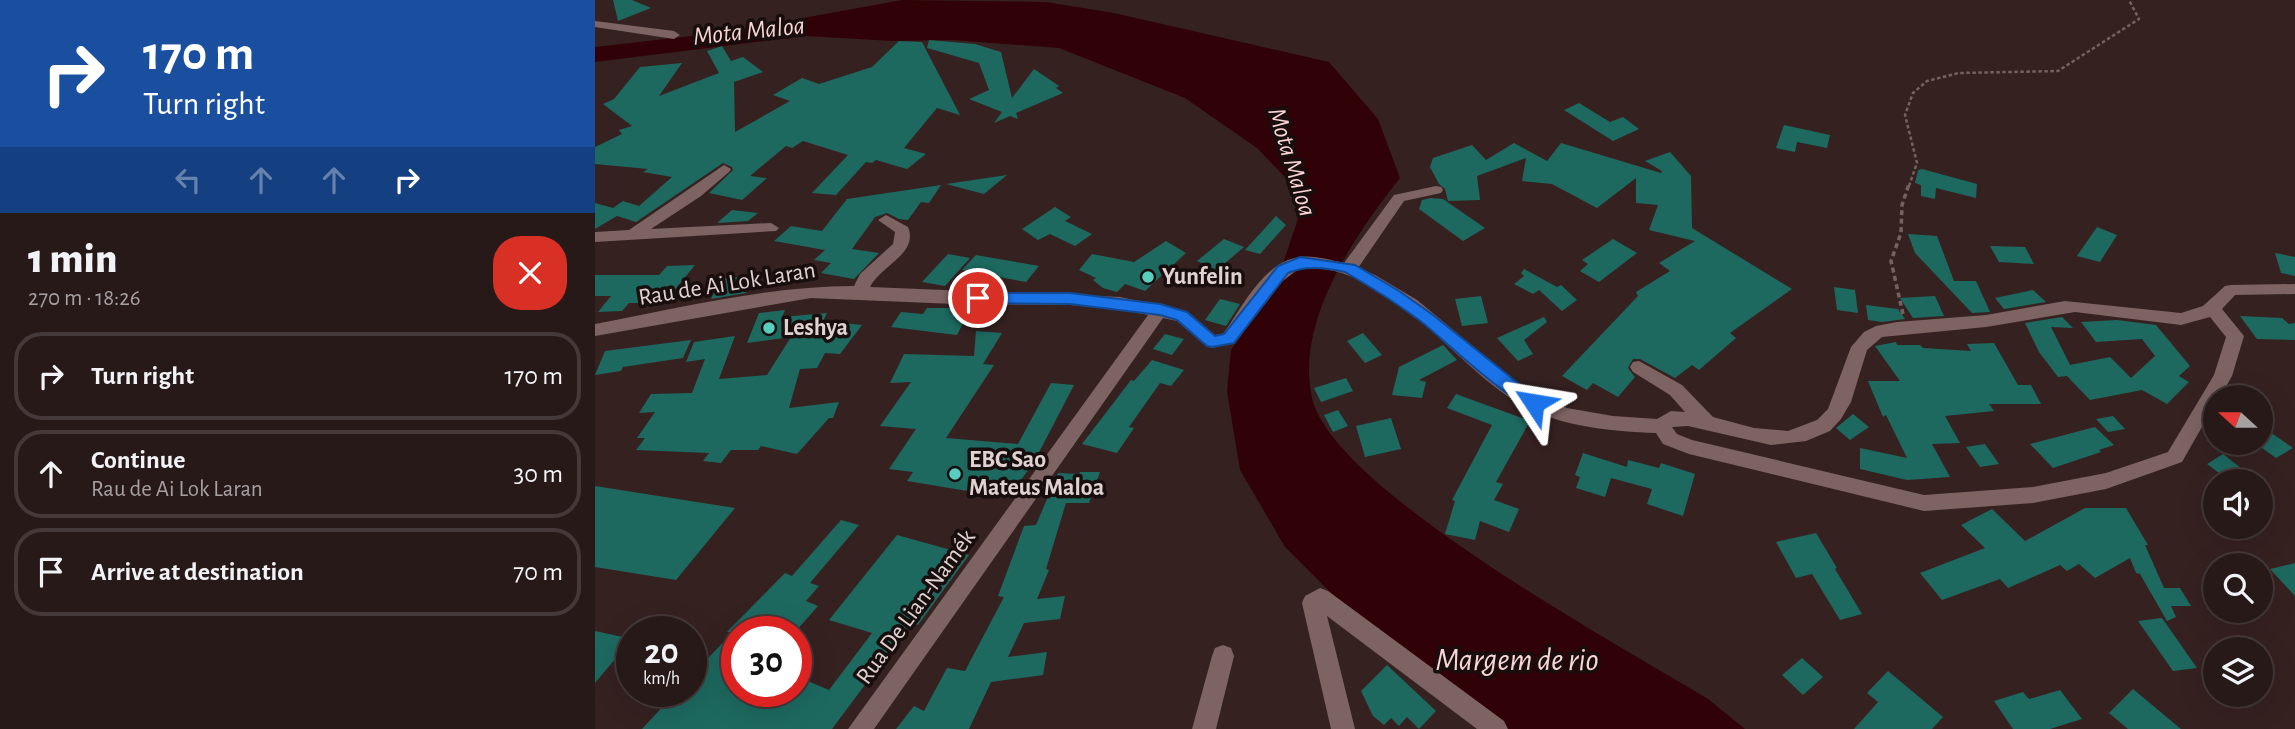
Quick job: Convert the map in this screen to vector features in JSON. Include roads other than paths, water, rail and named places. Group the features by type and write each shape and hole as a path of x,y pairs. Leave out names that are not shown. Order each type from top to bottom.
{"street":[{"path":"595,24 674,36"},
{"path":"632,235 696,193 724,169"},
{"path":"1436,190 1399,198 1349,268 1428,318 1510,388 1534,403 1573,418 1661,426 1671,418 1692,418 1708,425 1769,440 1807,434 1837,415 1855,357 1870,336 1906,327 1975,322 2055,307 2086,307 2181,319 2196,317 2213,310 2231,290 2295,289"},
{"path":"859,292 866,278 901,246 904,230 886,220"},
{"path":"595,237 771,228"},
{"name":"Rau de Ai Lok Laran","path":"595,330 774,297 811,292 859,292 955,298 1070,299 1160,310 1182,316 1212,342 1228,339 1283,269 1300,262 1349,268"},
{"name":"Rua De Lian-Namék","path":"860,729 1160,310"},
{"path":"1661,426 1671,439 1689,447 1924,503 2033,495 2106,481 2175,457 2223,376 2235,336 2213,310"},
{"path":"1639,366 1676,390 1708,425"},
{"path":"1343,729 1313,603 1320,598 1496,729"},
{"path":"1204,729 1223,656"}],"water":[{"name":"Margem de rio","path":"902,0 1046,2 1114,13 1329,62 1378,119 1400,178 1348,252 1333,280 1312,339 1309,369 1312,398 1332,435 1371,477 1424,520 1551,605 1708,699 1745,729 1499,729 1374,636 1285,547 1240,470 1227,391 1231,350 1274,290 1305,198 1257,148 1185,98 1059,48 953,40 893,41 805,36 595,62 595,47 726,32"}],"place":[{"name":"Yunfelin","path":"1148,277"},
{"name":"Leshya","path":"769,328"},
{"name":"EBC Sao Mateus Maloa","path":"955,474"}],"water label":[{"name":"Mota Maloa","path":"749,31"},
{"name":"Mota Maloa","path":"1292,162"}]}
